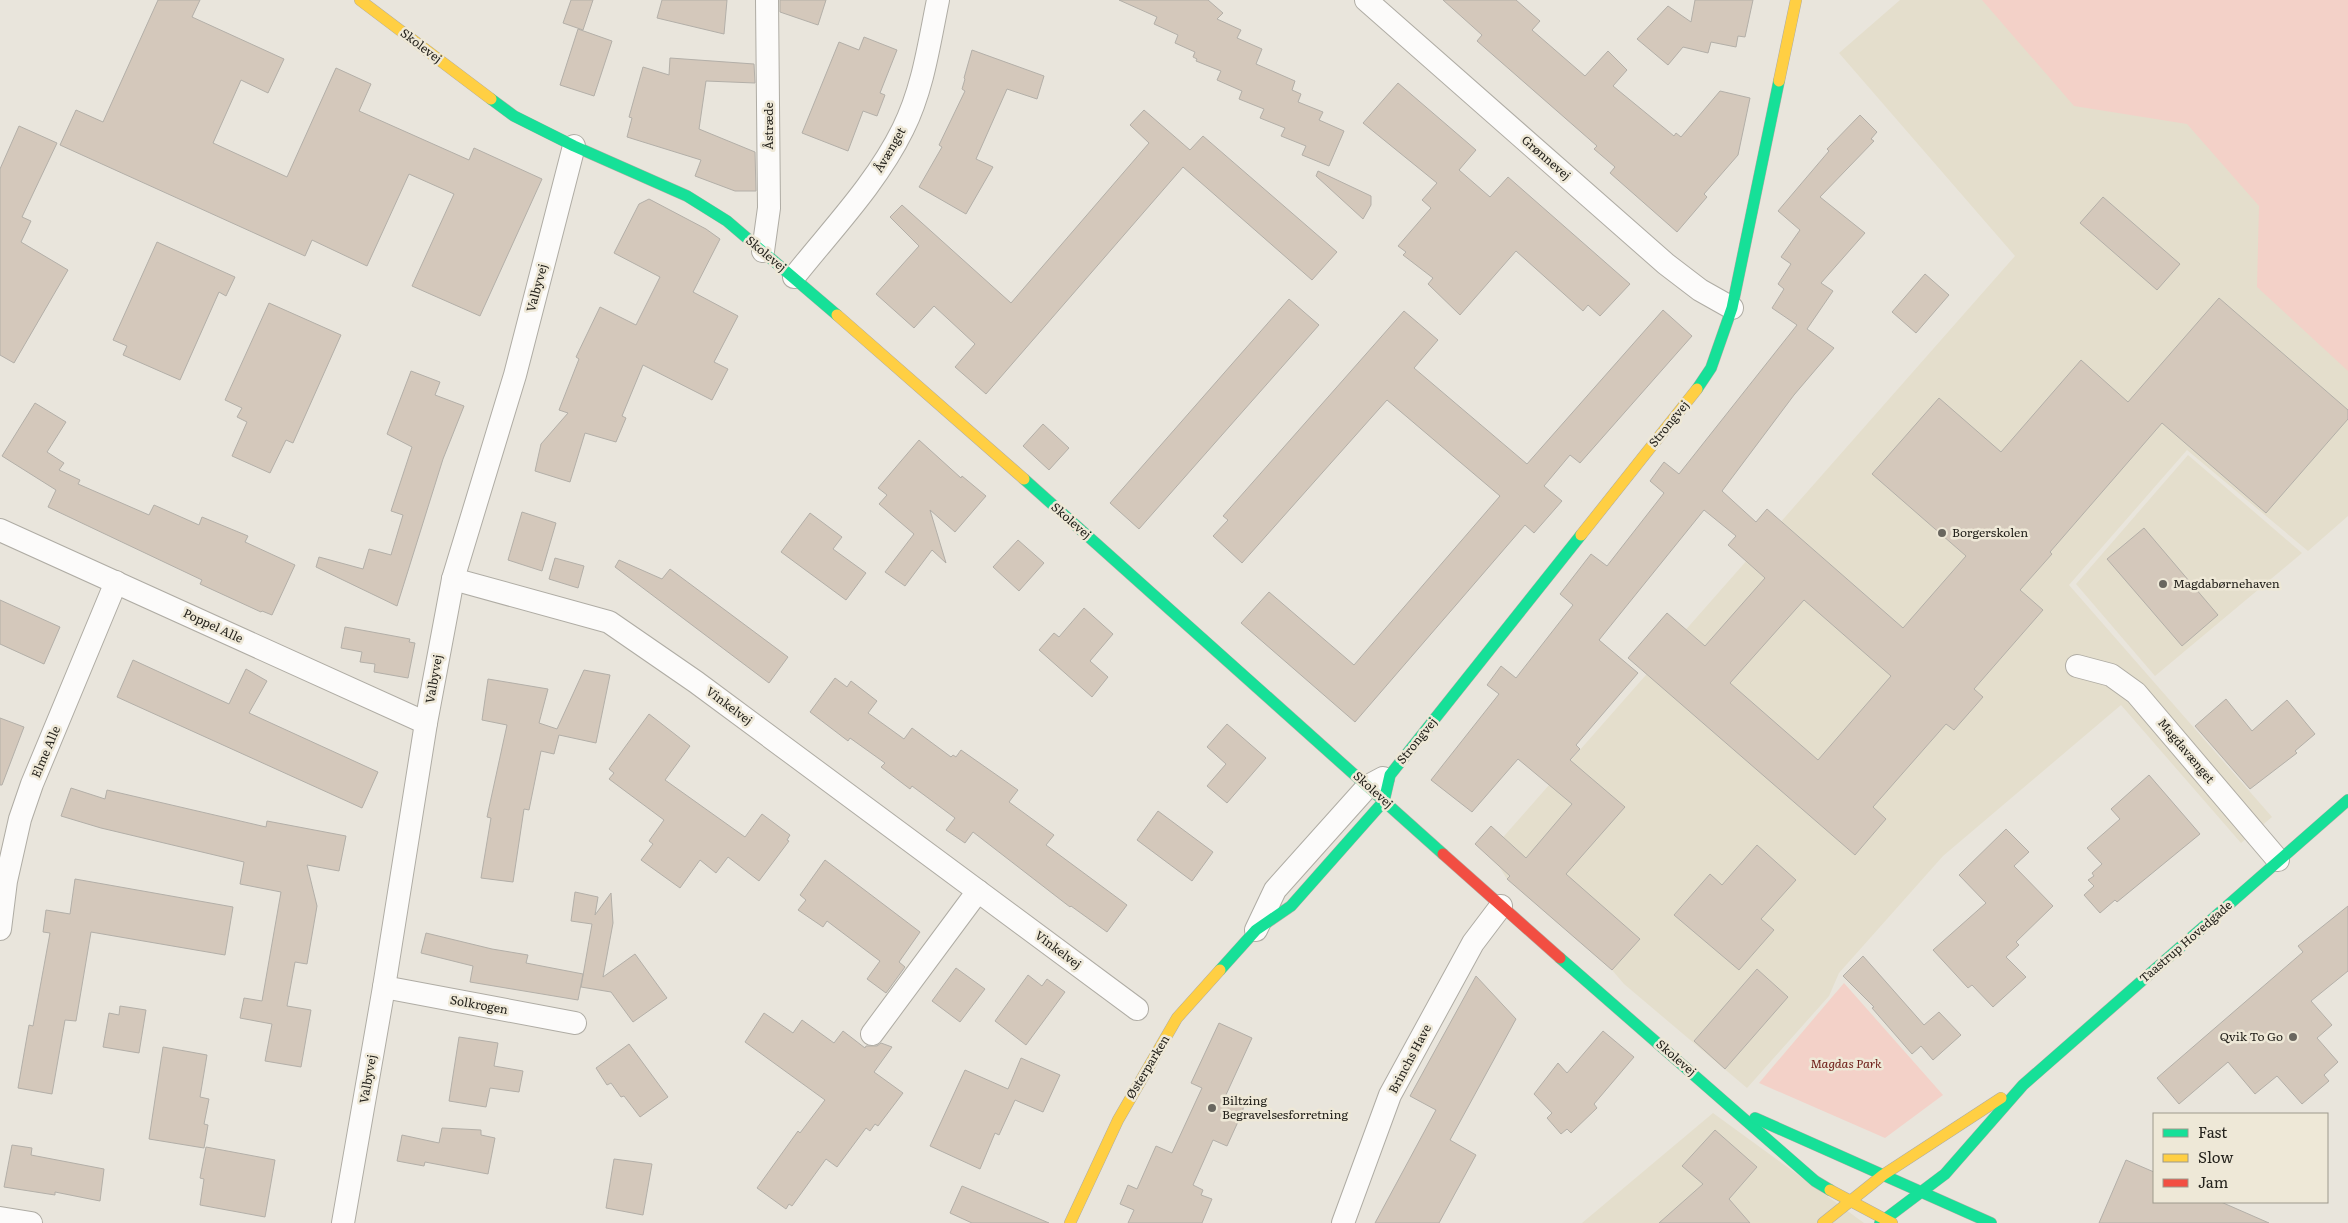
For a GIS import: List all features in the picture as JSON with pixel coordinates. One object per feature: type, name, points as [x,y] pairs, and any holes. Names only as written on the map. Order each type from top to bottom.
[{"type":"street","name":"Skolevej","points":[[360,0],[514,116],[574,146],[687,196],[727,221],[794,277],[1136,577],[1501,906],[1734,1108],[1815,1181],[1848,1202],[1886,1222]]},
{"type":"street","name":"Åstræde","points":[[763,251],[769,208],[768,0]]},
{"type":"street","name":"Åvænget","points":[[794,277],[878,172],[903,129],[921,81],[938,0]]},
{"type":"street","name":"Grønnevej","points":[[1366,0],[1666,264],[1700,290],[1732,308]]},
{"type":"street","name":"Strongvej","points":[[1368,786],[1390,775],[1698,388],[1714,361],[1732,308],[1796,0]]},
{"type":"street","name":"Valbyvej","points":[[343,1223],[384,987],[426,723],[453,579],[515,375],[574,146]]},
{"type":"street","name":"Poppel Alle","points":[[0,530],[426,723]]},
{"type":"street","name":"Vinkelvej","points":[[453,579],[609,622],[696,682],[1138,1009]]},
{"type":"street","name":"Elme Alle","points":[[0,929],[6,881],[20,819],[32,784],[116,582]]},
{"type":"street","name":"Magdavænget","points":[[2077,666],[2111,675],[2136,693],[2278,860]]},
{"type":"street","name":"Strongvej","points":[[1384,801],[1390,775]]},
{"type":"street","name":"Østerparken","points":[[1256,930],[1275,890],[1368,786]]},
{"type":"street","name":"Taastrup Hovedgade","points":[[1886,1222],[1920,1191],[1945,1174],[2023,1085],[2348,800]]},
{"type":"street","name":"Østerparken","points":[[1070,1223],[1127,1103],[1177,1018],[1256,930],[1291,906],[1384,801]]},
{"type":"street","points":[[872,1034],[978,891]]},
{"type":"street","name":"Brinchs Have","points":[[1342,1223],[1390,1095],[1473,943],[1501,906]]},
{"type":"street","name":"Solkrogen","points":[[384,987],[575,1023]]},
{"type":"street","name":"Taastrup Hovedgade","points":[[1823,1223],[1883,1175],[1979,1111],[2023,1085]]},
{"type":"street","name":"Skolevej","points":[[1734,1108],[1992,1223]]},
{"type":"street","points":[[0,1218],[31,1223]]},
{"type":"shaded area","name":"Borgerskolen","points":[[1900,0],[2348,0],[2348,516],[2308,551],[2187,450],[2069,585],[2272,817],[2241,843],[2121,705],[1943,856],[1839,973],[1829,996],[1747,1088],[1624,984],[1612,970],[1507,879],[1490,852],[2015,256],[1839,53]]},
{"type":"shaded area","points":[[2188,455],[2302,553],[2155,676],[2076,584]]},
{"type":"shaded area","points":[[1713,1113],[1864,1223],[1582,1223]]},
{"type":"green space","points":[[1982,0],[2348,0],[2348,371],[2257,287],[2259,206],[2187,124],[2074,106]]},
{"type":"green space","name":"Magdas Park","points":[[1844,983],[1943,1095],[1885,1138],[1759,1083]]},
{"type":"building","points":[[158,0],[200,0],[192,17],[284,59],[268,93],[241,80],[213,143],[287,177],[336,68],[371,84],[359,111],[469,160],[474,148],[542,179],[480,316],[412,286],[454,194],[409,174],[367,266],[312,240],[305,256],[60,145],[76,110],[103,122]]},
{"type":"building","points":[[571,0],[593,0],[583,30],[563,23]]},
{"type":"building","points":[[662,0],[727,0],[724,34],[657,18]]},
{"type":"building","points":[[780,0],[826,0],[818,25],[780,12]]},
{"type":"building","points":[[1119,0],[1208,0],[1223,13],[1217,19],[1241,30],[1237,38],[1262,49],[1256,64],[1295,81],[1292,90],[1301,94],[1298,102],[1323,112],[1319,120],[1344,131],[1329,166],[1302,155],[1306,146],[1281,136],[1285,128],[1260,118],[1264,109],[1239,99],[1242,91],[1217,80],[1221,71],[1196,61],[1197,59],[1193,57],[1195,52],[1175,43],[1178,35],[1154,24],[1157,17]]},
{"type":"building","points":[[1443,0],[1516,0],[1540,21],[1532,30],[1585,76],[1608,51],[1627,70],[1613,86],[1674,136],[1676,133],[1681,137],[1720,91],[1750,98],[1738,155],[1704,194],[1707,197],[1677,232],[1610,173],[1615,167],[1594,149],[1597,146],[1477,41],[1482,35]]},
{"type":"building","points":[[1695,0],[1753,0],[1745,37],[1738,36],[1736,47],[1711,42],[1708,53],[1683,47],[1668,65],[1637,39],[1668,6],[1691,22]]},
{"type":"building","points":[[578,29],[612,41],[594,96],[560,85]]},
{"type":"building","points":[[864,37],[897,50],[880,93],[885,95],[877,116],[863,111],[848,151],[802,133],[839,42],[859,50]]},
{"type":"building","points":[[972,50],[1044,76],[1037,99],[1007,89],[976,159],[993,167],[966,214],[919,187],[942,147],[939,145],[965,91],[962,89]]},
{"type":"building","points":[[670,58],[754,64],[755,83],[706,81],[699,129],[755,152],[756,191],[735,191],[695,176],[701,160],[627,137],[632,118],[629,117],[643,67],[669,75]]},
{"type":"building","points":[[1398,83],[1476,150],[1459,170],[1490,197],[1508,177],[1630,284],[1600,316],[1588,305],[1583,311],[1516,251],[1460,315],[1428,284],[1433,278],[1403,255],[1406,252],[1398,246],[1431,208],[1422,200],[1437,183],[1363,123]]},
{"type":"building","points":[[1144,110],[1190,150],[1203,136],[1337,252],[1312,280],[1183,167],[986,394],[955,367],[975,344],[934,306],[914,328],[876,294],[919,246],[890,217],[902,205],[1011,303],[1149,143],[1130,125]]},
{"type":"building","points":[[1860,115],[1877,132],[1871,139],[1874,141],[1820,197],[1865,233],[1821,283],[1833,291],[1807,329],[1834,348],[1794,395],[1722,491],[1756,522],[1767,509],[1903,628],[1966,556],[1872,474],[1939,398],[2001,452],[2081,360],[2128,402],[2219,298],[2348,410],[2348,419],[2266,513],[2162,423],[2050,552],[2052,554],[2020,590],[2043,610],[1974,689],[1983,697],[1954,730],[1946,724],[1873,807],[1886,819],[1855,855],[1628,658],[1667,613],[1705,646],[1765,578],[1728,545],[1736,536],[1704,510],[1599,640],[1638,673],[1576,745],[1580,749],[1570,760],[1625,807],[1566,874],[1640,939],[1612,970],[1507,879],[1510,876],[1475,844],[1491,826],[1526,858],[1572,804],[1518,759],[1472,812],[1431,780],[1499,694],[1487,685],[1501,666],[1516,678],[1573,605],[1560,594],[1591,554],[1607,566],[1664,493],[1650,481],[1664,462],[1679,474],[1797,325],[1772,308],[1784,289],[1778,284],[1791,264],[1781,257],[1800,230],[1778,211],[1829,151],[1827,149]],"holes":[[[1804,600],[1891,676],[1818,760],[1730,683]]]},
{"type":"building","points":[[19,126],[57,143],[22,217],[31,221],[21,242],[68,270],[14,363],[0,355],[0,169]]},
{"type":"building","points":[[1318,171],[1371,196],[1371,205],[1363,219],[1316,176]]},
{"type":"building","points":[[2103,197],[2180,264],[2157,290],[2080,223]]},
{"type":"building","points":[[649,199],[706,229],[720,239],[693,292],[738,316],[714,362],[728,369],[712,400],[643,365],[622,416],[626,418],[616,442],[585,433],[570,482],[535,471],[541,444],[568,413],[559,410],[579,359],[576,357],[600,307],[636,325],[660,277],[614,253],[639,204]]},
{"type":"building","points":[[157,242],[235,277],[226,296],[219,292],[180,380],[123,355],[127,346],[113,340]]},
{"type":"building","points":[[1925,274],[1949,295],[1916,333],[1892,312]]},
{"type":"building","points":[[1289,299],[1319,325],[1139,529],[1110,503]]},
{"type":"building","points":[[269,303],[341,335],[293,443],[286,440],[270,473],[232,456],[247,422],[237,417],[242,408],[225,400]]},
{"type":"building","points":[[1663,310],[1692,336],[1580,463],[1570,455],[1544,486],[1562,501],[1534,533],[1525,525],[1355,722],[1241,623],[1269,592],[1354,665],[1500,496],[1387,400],[1242,563],[1213,536],[1228,520],[1223,516],[1404,311],[1438,340],[1414,368],[1527,464]]},
{"type":"building","points":[[411,371],[440,382],[435,395],[464,406],[443,459],[397,606],[316,567],[319,557],[363,569],[369,549],[391,555],[403,515],[391,511],[412,447],[387,434]]},
{"type":"building","points":[[35,403],[66,422],[47,452],[64,463],[59,470],[80,480],[78,484],[149,515],[154,505],[199,525],[202,517],[248,536],[245,542],[295,565],[272,615],[261,612],[200,584],[202,580],[48,507],[56,490],[2,456]]},
{"type":"building","points":[[1043,424],[1069,448],[1049,470],[1023,446]]},
{"type":"building","points":[[919,440],[961,478],[962,476],[986,496],[955,532],[930,510],[946,563],[932,550],[905,586],[885,572],[914,534],[879,504],[887,495],[878,488]]},
{"type":"building","points":[[522,512],[556,523],[542,571],[508,560]]},
{"type":"building","points":[[810,513],[842,537],[833,549],[866,573],[846,600],[781,552]]},
{"type":"building","points":[[2144,528],[2218,615],[2182,646],[2107,559]]},
{"type":"building","points":[[1018,540],[1044,563],[1019,591],[993,567]]},
{"type":"building","points":[[555,558],[584,566],[578,588],[549,579]]},
{"type":"building","points":[[619,560],[662,579],[670,569],[788,657],[769,683],[615,567]]},
{"type":"building","points":[[0,600],[60,627],[44,664],[0,644]]},
{"type":"building","points":[[1084,608],[1113,634],[1090,661],[1108,677],[1092,697],[1039,650],[1054,633],[1059,637]]},
{"type":"building","points":[[345,627],[410,639],[409,642],[415,643],[408,678],[374,672],[375,664],[360,662],[362,652],[341,648]]},
{"type":"building","points":[[133,660],[229,704],[246,669],[267,681],[249,713],[378,772],[362,808],[117,697]]},
{"type":"building","points":[[584,670],[610,675],[596,743],[559,735],[554,754],[541,751],[529,810],[524,809],[513,882],[481,878],[491,818],[487,817],[507,725],[482,720],[488,679],[548,689],[539,723],[557,729]]},
{"type":"building","points":[[835,678],[847,687],[851,681],[877,701],[868,713],[904,739],[912,728],[951,757],[953,755],[956,757],[961,750],[1018,790],[1009,802],[1054,835],[1046,845],[1127,905],[1107,932],[1070,907],[973,832],[965,843],[946,830],[955,818],[912,786],[910,789],[881,767],[885,763],[850,738],[848,741],[810,712]]},
{"type":"building","points":[[2226,699],[2252,731],[2287,700],[2315,734],[2295,751],[2297,753],[2250,789],[2195,726]]},
{"type":"building","points":[[649,714],[690,746],[665,780],[745,837],[762,814],[790,835],[787,840],[789,841],[759,881],[728,857],[716,873],[700,860],[680,888],[641,860],[653,844],[649,841],[664,820],[609,779],[614,773],[609,769]]},
{"type":"building","points":[[0,718],[24,727],[2,785],[0,785]]},
{"type":"building","points":[[1227,724],[1266,758],[1227,803],[1207,786],[1226,764],[1207,747]]},
{"type":"building","points":[[2149,775],[2200,834],[2117,902],[2115,900],[2100,913],[2084,895],[2094,886],[2088,880],[2094,876],[2092,873],[2102,864],[2087,848],[2120,819],[2111,809]]},
{"type":"building","points":[[71,788],[105,799],[107,790],[266,827],[267,821],[346,836],[339,871],[307,865],[317,906],[307,964],[295,962],[287,1006],[311,1010],[301,1067],[265,1061],[272,1024],[240,1018],[244,998],[262,1001],[281,892],[240,884],[244,862],[101,828],[61,816]]},
{"type":"building","points":[[1158,811],[1213,852],[1192,881],[1137,840]]},
{"type":"building","points":[[2006,829],[2029,852],[2014,866],[2053,906],[2016,942],[2019,945],[2006,957],[2026,977],[1993,1007],[1972,985],[1968,988],[1933,950],[1986,903],[1959,875]]},
{"type":"building","points":[[1757,845],[1796,880],[1761,919],[1774,930],[1739,970],[1674,915],[1710,874],[1722,885]]},
{"type":"building","points":[[825,860],[920,932],[899,962],[905,967],[886,993],[867,979],[880,961],[827,921],[823,927],[798,910],[806,900],[800,895]]},
{"type":"building","points":[[75,879],[233,907],[225,955],[91,932],[76,1021],[65,1020],[52,1094],[18,1088],[29,1025],[33,1026],[50,933],[43,932],[46,910],[70,914]]},
{"type":"building","points":[[575,892],[598,897],[595,915],[611,893],[613,923],[603,977],[635,954],[667,998],[633,1022],[611,992],[581,987],[592,924],[571,921]]},
{"type":"building","points":[[2348,906],[2348,971],[2311,1001],[2332,1025],[2317,1038],[2338,1062],[2324,1075],[2329,1081],[2302,1104],[2277,1076],[2255,1094],[2228,1062],[2179,1104],[2157,1078],[2303,952],[2298,946]]},
{"type":"building","points":[[426,933],[492,949],[528,955],[526,963],[583,974],[578,1000],[470,982],[473,966],[421,953]]},
{"type":"building","points":[[1863,956],[1924,1025],[1939,1012],[1961,1035],[1933,1060],[1921,1046],[1912,1054],[1872,1008],[1874,1007],[1843,976]]},
{"type":"building","points":[[956,968],[985,989],[960,1022],[932,1001]]},
{"type":"building","points":[[1757,969],[1788,997],[1725,1069],[1694,1041]]},
{"type":"building","points":[[1028,975],[1042,986],[1047,979],[1065,992],[1026,1045],[995,1021]]},
{"type":"building","points":[[1476,976],[1516,1019],[1450,1140],[1476,1155],[1439,1223],[1375,1223],[1436,1110],[1410,1096]]},
{"type":"building","points":[[120,1006],[146,1010],[139,1053],[103,1047],[109,1013],[119,1015]]},
{"type":"building","points":[[764,1013],[793,1033],[802,1020],[834,1043],[843,1031],[865,1048],[866,1046],[877,1046],[881,1043],[892,1047],[874,1072],[903,1093],[878,1126],[875,1124],[870,1131],[866,1128],[837,1167],[826,1159],[792,1206],[789,1204],[786,1209],[757,1188],[798,1131],[800,1133],[825,1100],[745,1042]]},
{"type":"building","points":[[1219,1023],[1252,1038],[1225,1097],[1244,1105],[1242,1113],[1227,1146],[1213,1140],[1193,1185],[1203,1190],[1201,1195],[1212,1199],[1202,1223],[1128,1223],[1134,1210],[1120,1204],[1128,1185],[1137,1189],[1156,1146],[1172,1153],[1202,1088],[1191,1083]]},
{"type":"building","points":[[1603,1031],[1634,1057],[1594,1104],[1597,1108],[1571,1133],[1567,1129],[1561,1134],[1547,1118],[1552,1113],[1534,1094],[1558,1063],[1567,1073]]},
{"type":"building","points":[[459,1037],[498,1043],[494,1066],[523,1071],[519,1092],[490,1088],[486,1107],[449,1101]]},
{"type":"building","points":[[629,1044],[668,1097],[640,1117],[611,1083],[607,1085],[596,1068]]},
{"type":"building","points":[[163,1047],[207,1055],[200,1097],[209,1099],[204,1124],[208,1125],[204,1148],[149,1139]]},
{"type":"building","points":[[1021,1058],[1060,1075],[1043,1112],[1015,1100],[999,1135],[995,1133],[980,1169],[930,1146],[965,1070],[1008,1089]]},
{"type":"building","points":[[442,1128],[481,1130],[481,1135],[495,1138],[488,1174],[425,1162],[424,1166],[397,1161],[402,1135],[439,1143]]},
{"type":"building","points":[[1715,1130],[1757,1167],[1729,1199],[1750,1223],[1659,1223],[1703,1184],[1682,1166]]},
{"type":"building","points":[[12,1145],[32,1148],[31,1155],[104,1169],[100,1201],[55,1192],[55,1195],[4,1187]]},
{"type":"building","points":[[206,1147],[275,1160],[265,1217],[200,1205],[204,1179],[200,1178]]},
{"type":"building","points":[[614,1159],[652,1164],[643,1215],[606,1208]]},
{"type":"building","points":[[2126,1160],[2153,1172],[2153,1203],[2223,1203],[2269,1223],[2099,1223]]},
{"type":"building","points":[[962,1186],[1049,1223],[972,1223],[950,1213]]},
{"type":"traffic: fast","points":[[1697,389],[1711,368],[1732,308],[1779,81]]},
{"type":"traffic: fast","points":[[491,99],[514,116],[574,146],[687,196],[727,221],[837,315]]},
{"type":"traffic: fast","points":[[1024,479],[1443,854]]},
{"type":"traffic: fast","points":[[1220,970],[1256,930],[1291,906],[1384,801],[1390,775],[1581,535]]},
{"type":"traffic: fast","points":[[1880,1223],[1945,1174],[2023,1085],[2348,800]]},
{"type":"traffic: fast","points":[[1560,958],[1815,1181],[1830,1190]]},
{"type":"traffic: fast","points":[[1755,1118],[1991,1223]]},
{"type":"traffic: slow","points":[[360,0],[491,99]]},
{"type":"traffic: slow","points":[[1779,81],[1796,0]]},
{"type":"traffic: slow","points":[[837,315],[1024,479]]},
{"type":"traffic: slow","points":[[1581,535],[1697,389]]},
{"type":"traffic: slow","points":[[1070,1223],[1118,1120],[1177,1018],[1220,970]]},
{"type":"traffic: slow","points":[[1823,1223],[1883,1175],[2001,1098]]},
{"type":"traffic: slow","points":[[1830,1190],[1892,1223]]},
{"type":"traffic: jam","points":[[1443,854],[1560,958]]},
{"type":"place","name":"Borgerskolen","points":[[1942,533]]},
{"type":"place","name":"Magdabørnehaven","points":[[2163,584]]},
{"type":"place","name":"Qvik To Go","points":[[2293,1037]]},
{"type":"place","name":"Biltzing Begravelsesforretning","points":[[1212,1108]]}]
